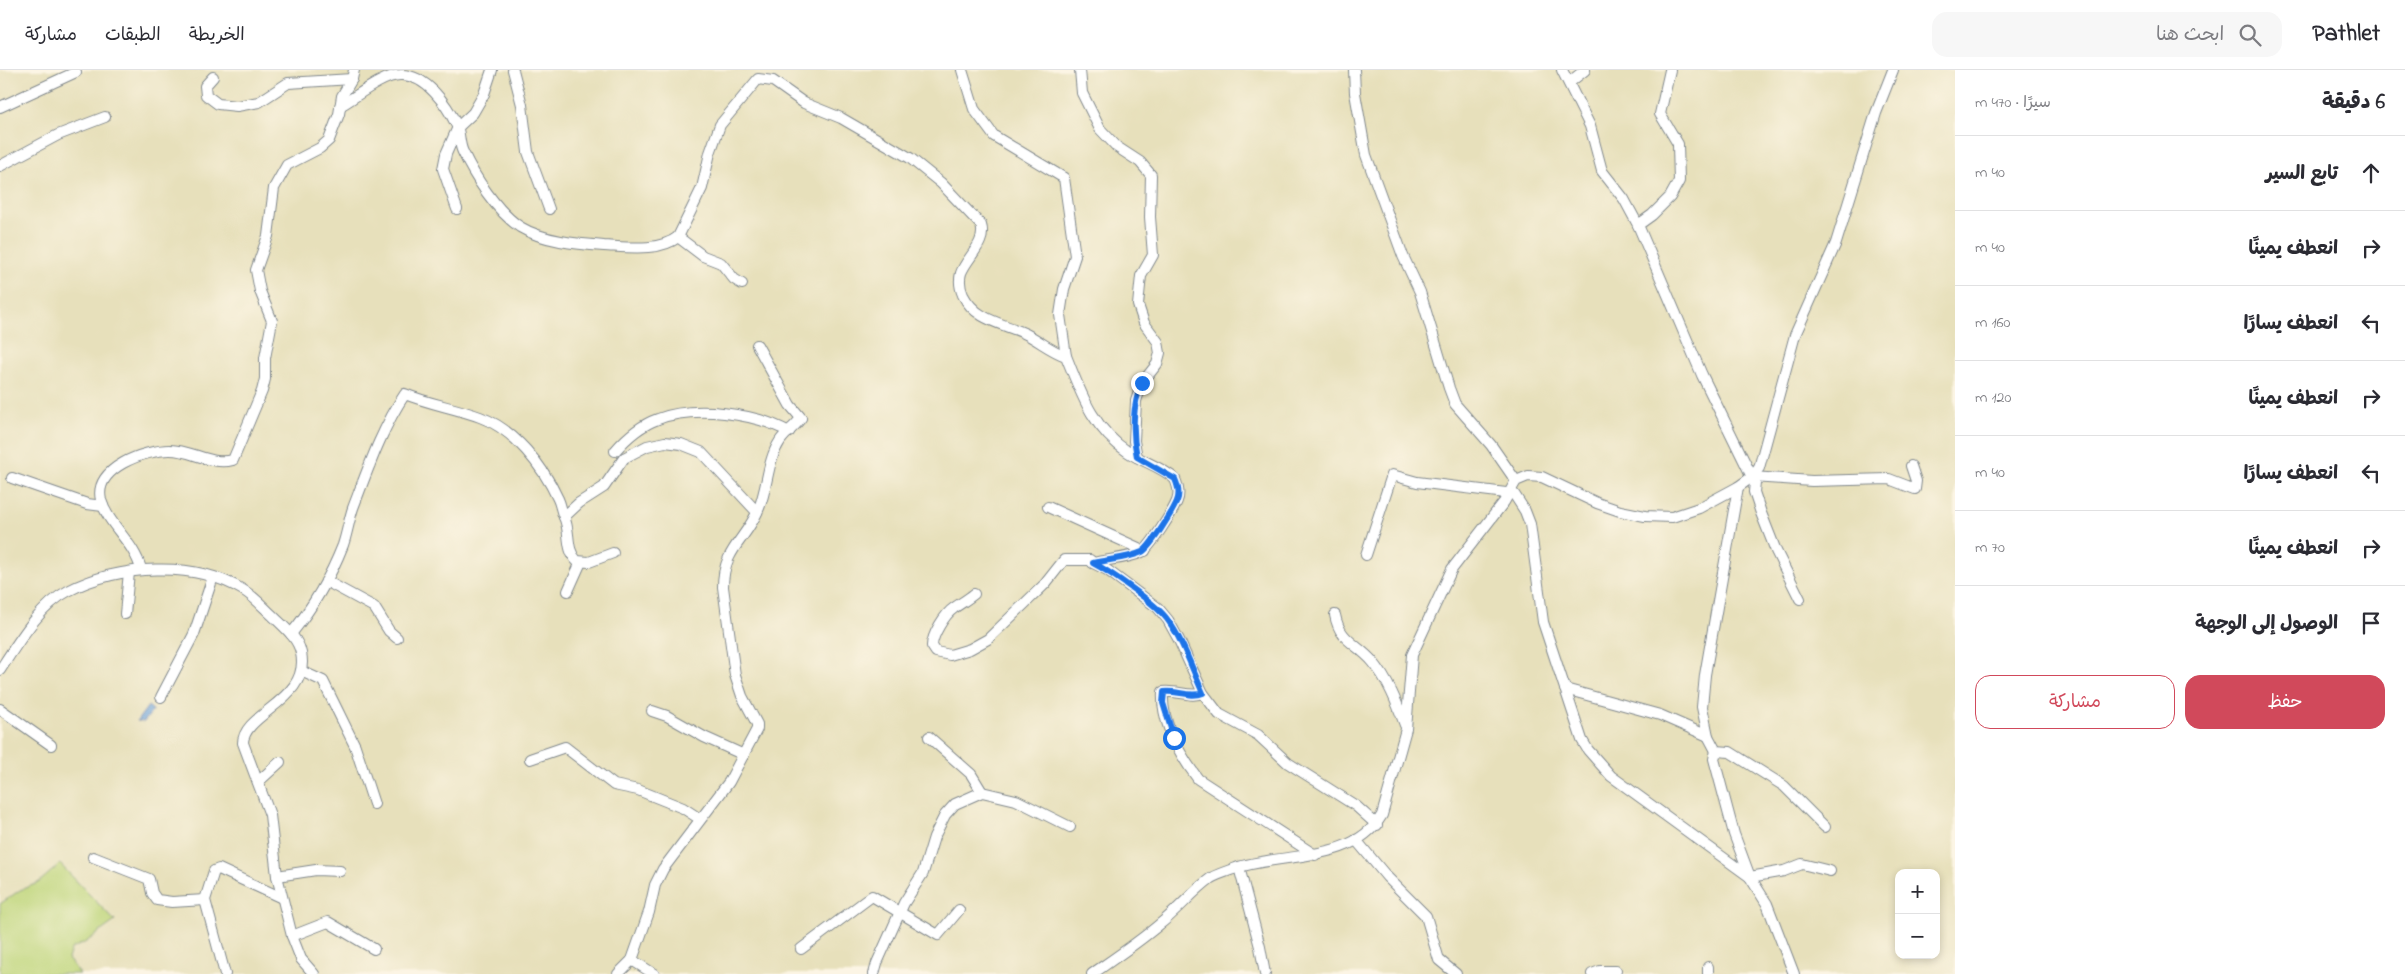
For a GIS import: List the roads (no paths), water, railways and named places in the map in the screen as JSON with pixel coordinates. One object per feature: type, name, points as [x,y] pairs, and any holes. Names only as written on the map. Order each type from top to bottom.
[{"type":"street","points":[[457,209],[443,169],[446,154],[458,127],[476,108],[489,84],[492,70]]},
{"type":"street","points":[[514,70],[522,104],[528,152],[549,209]]},
{"type":"street","points":[[962,70],[974,109],[994,136],[1064,178],[1075,256],[1064,289],[1060,315],[1066,356],[1092,416],[1117,443],[1137,457],[1170,474],[1175,479],[1179,491],[1177,501],[1159,528],[1154,541],[1144,551],[1093,563]]},
{"type":"street","points":[[1080,70],[1082,93],[1100,129],[1117,147],[1140,162],[1151,175],[1150,217],[1153,256],[1141,276],[1138,305],[1144,323],[1158,342],[1160,352],[1157,364],[1142,383],[1136,401],[1134,441],[1137,457]]},
{"type":"street","points":[[1354,70],[1355,93],[1366,155],[1403,256],[1420,292],[1455,404],[1491,445],[1516,481]]},
{"type":"street","points":[[1562,70],[1570,82],[1590,126],[1602,170],[1624,199],[1638,225],[1702,374],[1755,482],[1754,492],[1761,513],[1776,551],[1800,599]]},
{"type":"street","points":[[1570,82],[1585,70]]},
{"type":"street","points":[[1638,225],[1652,215],[1670,197],[1678,181],[1678,144],[1660,114],[1670,70]]},
{"type":"street","points":[[1092,974],[1160,924],[1212,878],[1239,867],[1315,855],[1356,840],[1377,825],[1382,815],[1406,729],[1412,655],[1452,569],[1516,481],[1528,476],[1542,476],[1609,507],[1633,514],[1660,517],[1681,515],[1738,487],[1752,476],[1762,460],[1783,374],[1795,335],[1836,243],[1876,113],[1893,70]]},
{"type":"street","points":[[0,107],[76,72]]},
{"type":"street","points":[[213,76],[205,86],[206,95],[218,104],[236,106],[259,102],[288,83],[353,74]]},
{"type":"street","points":[[141,570],[137,555],[103,506],[100,493],[106,476],[117,466],[140,457],[172,450],[219,462],[233,460],[265,379],[265,358],[272,321],[260,291],[256,270],[268,236],[274,188],[287,165],[320,148],[329,140],[342,96],[353,74]]},
{"type":"street","points":[[340,106],[393,76],[410,76],[431,89],[458,127],[462,149],[481,184],[510,219],[532,234],[596,245],[628,248],[657,245],[678,237],[702,188],[712,148],[720,126],[754,81],[768,78],[804,103],[841,118],[910,158],[940,183],[977,220],[982,230],[981,240],[961,274],[960,287],[967,301],[985,319],[1021,332],[1052,351],[1066,356]]},
{"type":"street","points":[[0,166],[58,135],[104,117]]},
{"type":"street","points":[[678,237],[703,256],[722,263],[734,279],[742,284]]},
{"type":"street","points":[[618,974],[632,960],[649,912],[655,885],[663,869],[729,782],[756,734],[757,724],[742,696],[736,676],[723,587],[723,572],[727,558],[744,536],[757,512],[776,448],[801,418],[790,405],[758,345]]},
{"type":"street","points":[[291,634],[312,607],[326,581],[343,545],[353,510],[381,437],[389,420],[398,410],[406,394],[478,416],[505,431],[530,456],[548,480],[559,501],[568,529],[571,553],[581,562],[589,562],[613,553]]},
{"type":"street","points":[[615,450],[628,436],[659,418],[686,414],[734,414],[769,423],[789,432]]},
{"type":"street","points":[[564,517],[579,503],[604,486],[624,458],[639,450],[665,442],[681,444],[701,452],[757,512]]},
{"type":"street","points":[[1752,476],[1812,480],[1889,479],[1915,489],[1916,480],[1911,466]]},
{"type":"street","points":[[1366,555],[1392,475],[1416,482],[1516,495],[1530,524],[1543,622],[1582,740],[1599,766],[1750,877],[1784,871],[1802,864],[1830,871]]},
{"type":"street","points":[[12,478],[87,504],[103,506]]},
{"type":"street","points":[[1738,487],[1705,675],[1702,707],[1708,736],[1716,750],[1714,759],[1734,834],[1750,877],[1767,904],[1794,974]]},
{"type":"street","points":[[1048,507],[1144,551]]},
{"type":"street","points":[[974,594],[963,604],[953,608],[934,636],[932,646],[936,652],[943,655],[960,653],[988,639],[1045,584],[1064,560],[1090,560],[1107,570],[1158,608],[1168,620],[1179,640],[1203,693],[1219,714],[1258,736],[1288,763],[1356,806],[1377,825]]},
{"type":"street","points":[[568,590],[581,562]]},
{"type":"street","points":[[0,670],[24,634],[60,596],[80,586],[141,570],[177,570],[213,577],[234,585],[251,596],[291,634],[298,642],[301,653],[301,671],[290,691],[245,732],[243,743],[270,815],[278,876],[292,936],[301,959],[314,974]]},
{"type":"street","points":[[125,614],[129,572]]},
{"type":"street","points":[[161,697],[194,634],[213,577]]},
{"type":"street","points":[[326,581],[374,607],[389,631],[398,638]]},
{"type":"street","points":[[1335,615],[1337,628],[1344,637],[1367,655],[1380,672],[1398,706],[1406,729]]},
{"type":"street","points":[[301,671],[323,681],[355,746],[374,804]]},
{"type":"street","points":[[1565,689],[1660,715],[1708,736]]},
{"type":"street","points":[[1203,693],[1198,695],[1171,690],[1164,692],[1163,703],[1171,729],[1186,762],[1198,779],[1315,855]]},
{"type":"street","points":[[0,710],[50,745]]},
{"type":"street","points":[[652,711],[667,716],[704,737],[744,755]]},
{"type":"street","points":[[929,737],[971,774],[982,792]]},
{"type":"street","points":[[530,759],[565,747],[614,784],[638,790],[683,808],[700,818]]},
{"type":"street","points":[[1716,750],[1730,752],[1784,786],[1826,827]]},
{"type":"street","points":[[258,782],[280,762]]},
{"type":"street","points":[[874,974],[877,963],[900,913],[923,874],[934,837],[945,815],[955,804],[982,792],[1016,800],[1070,827]]},
{"type":"street","points":[[1356,840],[1386,878],[1426,916],[1439,960],[1456,974]]},
{"type":"street","points":[[93,857],[149,879],[152,893],[157,900],[172,902],[205,900]]},
{"type":"street","points":[[1239,867],[1265,974]]},
{"type":"street","points":[[225,974],[205,900],[214,872],[219,869],[282,898]]},
{"type":"street","points":[[278,876],[316,870],[340,871]]},
{"type":"street","points":[[801,949],[872,896],[938,935],[959,910]]},
{"type":"street","points":[[292,936],[328,922],[374,949]]},
{"type":"street","points":[[632,960],[654,974]]},
{"type":"street","points":[[1592,974],[1600,971],[1616,971]]},
{"type":"water","points":[[148,706],[153,710],[144,722],[137,721]]}]
